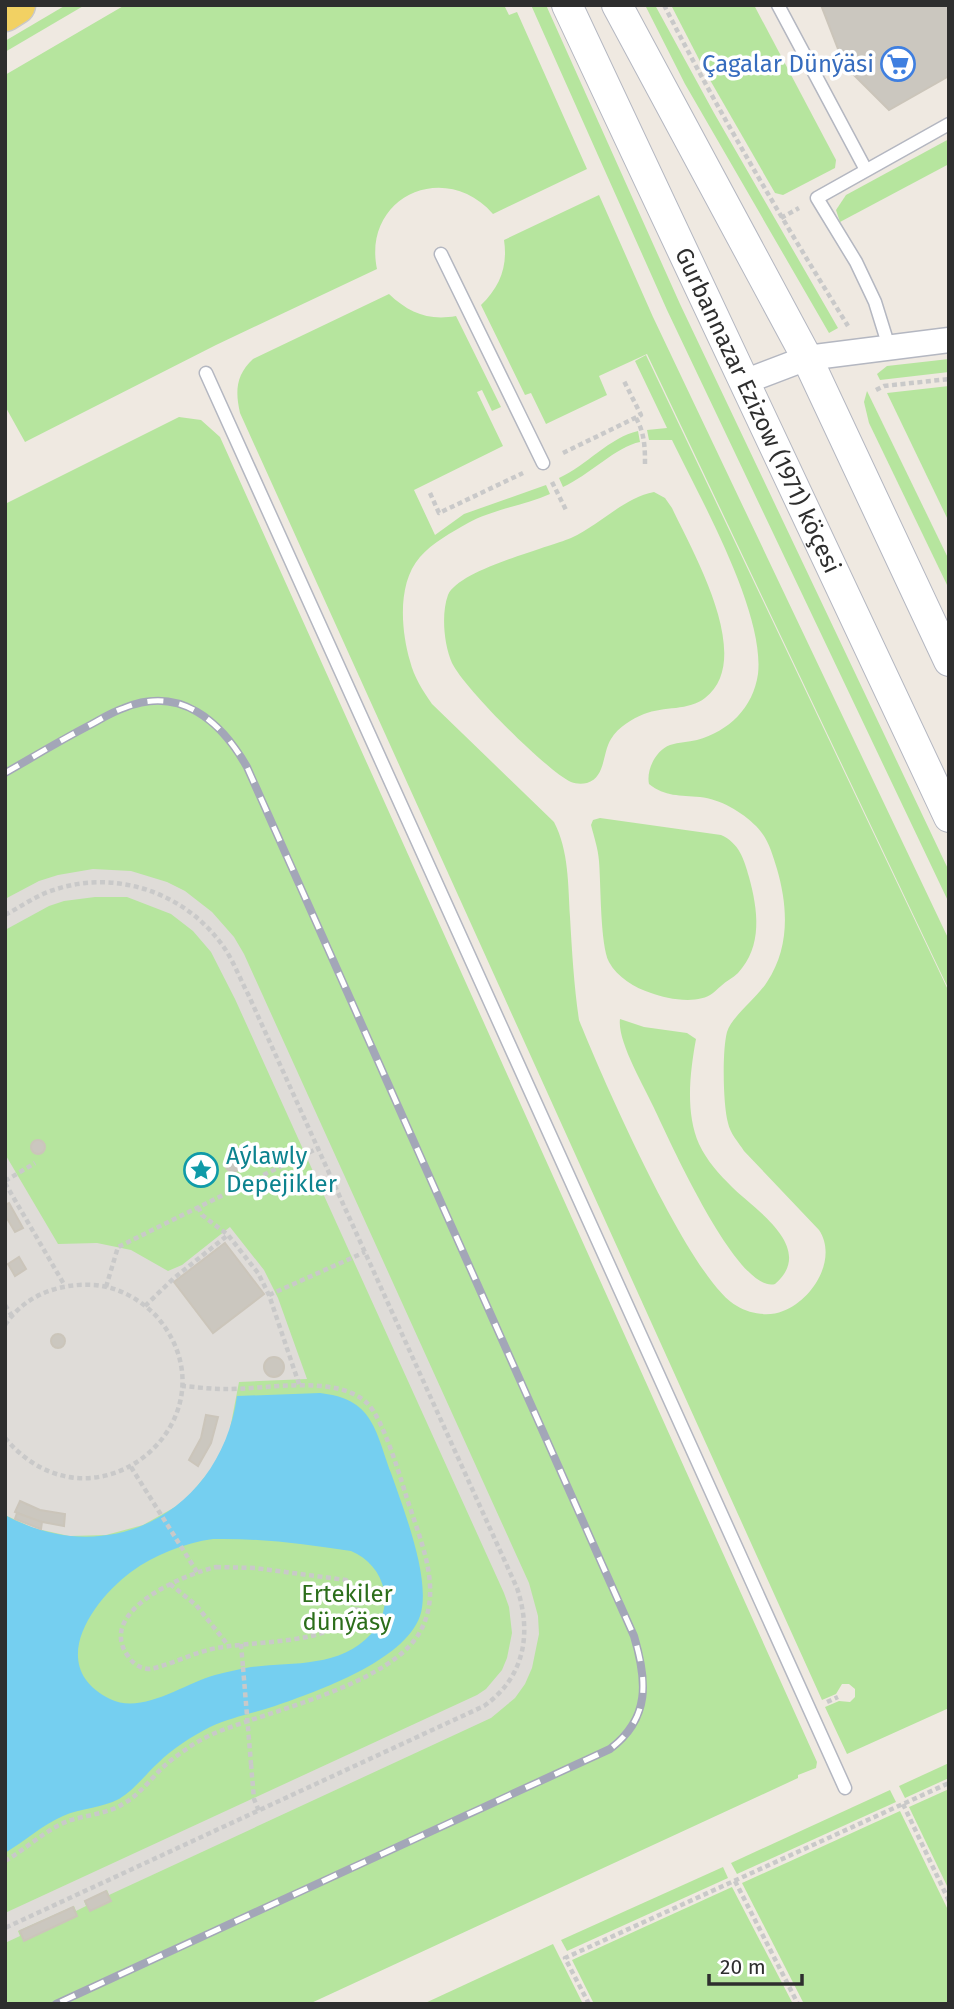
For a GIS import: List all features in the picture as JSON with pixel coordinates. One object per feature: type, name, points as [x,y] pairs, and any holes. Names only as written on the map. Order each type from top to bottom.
[{"type":"main road","points":[[5,12],[16,5]]},
{"type":"street","name":"Gurbannazar Ezizow (1971) köçesi","points":[[566,5],[949,817]]},
{"type":"street","points":[[617,5],[807,358],[949,661]]},
{"type":"street","points":[[744,382],[807,358],[949,340]]},
{"type":"lane","points":[[778,5],[866,170]]},
{"type":"lane","points":[[888,347],[875,302],[817,198],[949,124]]},
{"type":"lane","points":[[441,254],[543,463]]},
{"type":"lane","points":[[206,373],[845,1788]]},
{"type":"path","points":[[664,5],[762,187],[848,327]]},
{"type":"path","points":[[876,390],[884,386],[949,379]]},
{"type":"path","points":[[636,418],[645,441],[645,467]]},
{"type":"path","points":[[543,463],[567,512]]},
{"type":"path","points":[[5,915],[44,893],[61,888],[111,882],[129,884],[162,895],[191,912],[212,932],[231,961],[318,1148],[517,1588],[525,1617],[524,1648],[513,1677],[494,1699],[484,1706],[5,1928]]},
{"type":"path","points":[[106,1287],[118,1247],[318,1148]]},
{"type":"path","points":[[35,1163],[5,1182],[65,1286]]},
{"type":"path","points":[[198,1207],[202,1215],[228,1235],[258,1273],[269,1295],[300,1387]]},
{"type":"path","points":[[145,1306],[174,1278],[228,1235]]},
{"type":"path","points":[[269,1295],[365,1252]]},
{"type":"path","points":[[5,1325],[39,1294],[78,1284],[118,1290],[145,1306],[166,1328],[175,1346],[182,1386],[172,1425],[161,1442],[131,1467],[110,1475],[90,1479],[50,1472],[32,1463],[5,1438]]},
{"type":"path","points":[[5,1305],[12,1316]]},
{"type":"path","points":[[5,1861],[60,1825],[121,1805],[164,1767],[206,1737],[278,1713],[374,1672],[398,1656],[420,1633],[429,1604],[429,1572],[401,1481],[374,1412],[361,1398],[346,1391],[320,1386],[224,1389],[182,1386]]},
{"type":"path","points":[[131,1467],[197,1572]]},
{"type":"path","points":[[216,1567],[268,1569],[346,1580],[353,1587],[357,1598],[355,1612],[342,1624],[307,1637],[241,1643],[144,1669],[131,1660],[122,1644],[123,1627],[138,1605],[170,1584],[197,1572],[216,1567]]},
{"type":"path","points":[[170,1584],[196,1605],[228,1646]]},
{"type":"path","points":[[241,1643],[254,1799],[259,1811]]},
{"type":"path","points":[[589,2004],[565,1958],[949,1783]]},
{"type":"path","points":[[903,1804],[949,1901]]},
{"type":"path","points":[[735,1881],[798,2004]]},
{"type":"green space","points":[[66,5],[85,5],[5,52],[5,41]]},
{"type":"green space","points":[[125,5],[504,5],[509,15],[517,12],[587,169],[493,214],[474,198],[453,189],[431,188],[411,194],[394,205],[382,222],[376,244],[377,269],[216,345],[25,442],[5,406],[5,75]]},
{"type":"green space","points":[[531,5],[546,5],[680,304],[949,871],[949,903],[667,310]]},
{"type":"green space","points":[[645,5],[655,5],[838,328],[829,333],[685,84]]},
{"type":"green space","points":[[671,5],[754,5],[836,160],[835,168],[783,195],[775,193],[706,73]]},
{"type":"green space","points":[[949,139],[949,164],[840,222],[836,210],[846,195]]},
{"type":"green space","points":[[599,195],[653,317],[949,940],[949,990],[647,354],[599,376],[607,395],[546,424],[531,393],[525,395],[481,305],[501,276],[505,259],[504,240]]},
{"type":"green space","points":[[389,294],[420,314],[456,316],[501,407],[492,411],[482,390],[477,392],[503,446],[414,490],[435,535],[464,514],[546,485],[550,494],[477,518],[442,538],[420,557],[407,580],[404,593],[403,621],[412,667],[432,704],[554,822],[563,845],[567,868],[579,1020],[649,1175],[673,1219],[696,1259],[718,1289],[737,1306],[754,1313],[766,1314],[778,1313],[794,1306],[813,1288],[824,1265],[826,1253],[819,1230],[744,1151],[730,1130],[726,1115],[724,1064],[727,1032],[767,982],[780,955],[783,941],[785,912],[771,852],[756,826],[730,807],[708,798],[667,793],[649,784],[653,761],[660,751],[673,744],[709,736],[729,724],[751,697],[758,674],[757,649],[751,619],[741,588],[713,523],[672,440],[649,440],[647,430],[667,428],[635,361],[646,355],[949,992],[949,1708],[847,1754],[825,1707],[839,1701],[850,1702],[855,1697],[855,1689],[849,1684],[842,1684],[836,1694],[822,1700],[240,413],[238,384],[243,371],[253,359]]},
{"type":"green space","points":[[949,359],[949,372],[880,380],[877,374],[887,366]]},
{"type":"green space","points":[[949,386],[949,522],[887,393]]},
{"type":"green space","points":[[867,391],[949,560],[949,589],[869,423],[864,402]]},
{"type":"green space","name":"Ertekiler dünýäsy","points":[[179,417],[201,420],[220,437],[817,1762],[816,1768],[798,1775],[798,1778],[309,2004],[5,2004],[5,504]]},
{"type":"green space","points":[[638,431],[640,442],[622,449],[563,487],[559,478],[618,439]]},
{"type":"green space","points":[[654,492],[665,498],[672,508],[715,604],[722,632],[724,658],[719,680],[699,702],[652,712],[626,724],[611,739],[598,776],[587,783],[573,783],[559,775],[526,746],[472,691],[452,663],[444,629],[448,595],[468,577],[504,561],[571,538],[632,500]]},
{"type":"green space","points":[[600,818],[721,835],[732,842],[740,852],[755,902],[755,939],[752,951],[738,973],[707,997],[682,1000],[645,991],[622,977],[609,962],[604,942],[598,856],[591,825],[593,820]]},
{"type":"green space","points":[[620,1019],[644,1027],[687,1033],[696,1039],[690,1092],[695,1132],[702,1150],[714,1167],[766,1218],[786,1243],[789,1257],[786,1270],[775,1284],[760,1281],[742,1265],[706,1211],[632,1064],[620,1028]]},
{"type":"green space","points":[[949,1763],[949,1778],[905,1798],[899,1786]]},
{"type":"green space","points":[[949,1789],[949,1890],[909,1807]]},
{"type":"green space","points":[[890,1790],[896,1802],[737,1874],[731,1863]]},
{"type":"green space","points":[[900,1811],[949,1912],[949,2004],[804,2004],[742,1883]]},
{"type":"green space","points":[[723,1867],[728,1878],[567,1951],[561,1940]]},
{"type":"green space","points":[[732,1887],[793,2004],[594,2004],[572,1960]]},
{"type":"green space","points":[[553,1944],[583,2004],[423,2004]]},
{"type":"shaded area","points":[[93,869],[131,871],[167,882],[185,891],[212,912],[234,937],[244,954],[529,1583],[538,1616],[539,1634],[532,1668],[525,1684],[515,1698],[491,1718],[109,1895],[107,1890],[84,1901],[86,1906],[76,1911],[74,1906],[18,1931],[20,1936],[5,1943],[5,1913],[477,1695],[486,1689],[502,1670],[512,1633],[509,1607],[504,1593],[235,999],[211,952],[193,931],[171,914],[127,897],[64,901],[49,906],[5,930],[5,899],[39,881]]},
{"type":"shaded area","points":[[5,1154],[58,1244],[97,1243],[131,1250],[168,1271],[182,1265],[230,1227],[264,1270],[278,1298],[307,1379],[239,1382],[229,1434],[213,1467],[189,1496],[143,1525],[106,1535],[69,1536],[33,1528],[5,1515]]},
{"type":"water","points":[[320,1393],[338,1396],[362,1409],[381,1443],[414,1544],[422,1583],[420,1616],[411,1632],[397,1647],[358,1672],[293,1700],[210,1727],[170,1752],[119,1799],[63,1816],[5,1853],[5,1515],[44,1531],[83,1537],[120,1533],[154,1520],[184,1499],[209,1471],[227,1436],[237,1396]],"holes":[[[231,1539],[300,1544],[357,1554],[372,1566],[382,1583],[385,1602],[378,1624],[359,1645],[345,1653],[315,1661],[251,1667],[215,1675],[149,1701],[122,1703],[110,1699],[91,1686],[81,1670],[78,1653],[82,1635],[90,1617],[116,1585],[149,1560],[170,1551],[191,1543]]]},
{"type":"building","name":"Çagalar Dünýäsi","points":[[821,5],[949,5],[949,76],[889,110],[854,75],[840,54]]},
{"type":"building","points":[[35,1140],[41,1140],[45,1147],[41,1154],[35,1154],[31,1150],[31,1144]]},
{"type":"building","points":[[230,1156],[236,1156],[241,1164],[239,1170],[230,1172],[225,1167],[225,1161]]},
{"type":"building","points":[[9,1203],[23,1228],[15,1232],[5,1215],[5,1205]]},
{"type":"building","points":[[225,1243],[264,1294],[213,1333],[174,1282]]},
{"type":"building","points":[[19,1257],[26,1269],[15,1276],[8,1264]]},
{"type":"building","points":[[55,1334],[61,1334],[65,1341],[61,1348],[55,1348],[51,1344],[51,1338]]},
{"type":"building","points":[[274,1357],[281,1360],[284,1367],[281,1374],[274,1377],[267,1374],[264,1367],[267,1360]]},
{"type":"building","points":[[206,1415],[218,1417],[211,1443],[198,1466],[189,1460],[201,1438]]},
{"type":"building","points":[[20,1501],[40,1510],[65,1514],[64,1526],[37,1521],[15,1512]]},
{"type":"building","points":[[17,1513],[42,1522],[41,1529],[15,1519]]},
{"type":"building","points":[[106,1891],[111,1901],[90,1911],[85,1901]]},
{"type":"building","points":[[73,1907],[77,1916],[24,1941],[20,1931]]},
{"type":"railway","points":[[5,773],[111,714],[144,702],[181,704],[197,712],[225,735],[237,750],[247,767],[634,1636],[643,1683],[639,1711],[633,1724],[610,1749],[56,2004]]},
{"type":"place","name":"Çagalar Dünýäsi","points":[[898,64]]},
{"type":"place","name":"Aýlawly Depejikler","points":[[201,1170]]}]
